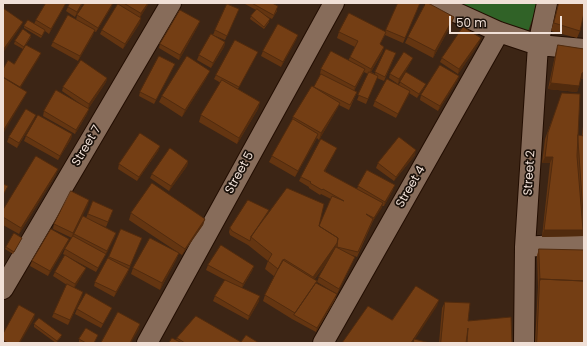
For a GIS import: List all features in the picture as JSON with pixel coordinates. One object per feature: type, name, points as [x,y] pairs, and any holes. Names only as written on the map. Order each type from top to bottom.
[{"type":"street","name":"Street 7","points":[[3,289],[172,3]]},
{"type":"street","name":"Street 5","points":[[147,343],[334,3]]},
{"type":"street","points":[[435,3],[499,32],[538,45],[584,49]]},
{"type":"street","name":"Street 2","points":[[524,343],[525,247],[538,45],[547,3]]},
{"type":"street","name":"Street 4","points":[[323,343],[499,32]]},
{"type":"street","points":[[525,247],[584,243]]},
{"type":"green space","points":[[437,3],[538,3],[524,43]]},
{"type":"building","points":[[46,3],[66,3],[51,29],[36,20]]},
{"type":"building","points":[[70,3],[82,3],[77,12],[68,7]]},
{"type":"building","points":[[85,3],[113,3],[98,28],[77,15]]},
{"type":"building","points":[[124,3],[148,3],[141,13]]},
{"type":"building","points":[[252,3],[272,3],[278,6],[274,15]]},
{"type":"building","points":[[398,3],[420,3],[405,38],[386,30]]},
{"type":"building","points":[[426,3],[454,17],[435,51],[408,37]]},
{"type":"building","points":[[559,3],[584,3],[584,13],[580,31],[554,23]]},
{"type":"building","points":[[118,4],[141,18],[125,44],[102,30]]},
{"type":"building","points":[[227,4],[239,9],[227,36],[215,30]]},
{"type":"building","points":[[3,8],[23,22],[3,50]]},
{"type":"building","points":[[257,9],[270,19],[264,27],[251,16]]},
{"type":"building","points":[[180,10],[200,21],[180,55],[160,44]]},
{"type":"building","points":[[349,13],[386,32],[380,44],[384,47],[371,69],[350,57],[358,41],[339,32]]},
{"type":"building","points":[[68,15],[95,30],[80,56],[53,42]]},
{"type":"building","points":[[28,20],[45,30],[42,36],[24,26]]},
{"type":"building","points":[[278,24],[298,35],[283,62],[263,51]]},
{"type":"building","points":[[463,27],[481,38],[459,69],[442,58]]},
{"type":"building","points":[[23,29],[31,35],[24,47],[15,41]]},
{"type":"building","points":[[211,34],[225,42],[213,63],[199,55]]},
{"type":"building","points":[[235,40],[258,52],[239,87],[216,75]]},
{"type":"building","points":[[26,45],[41,53],[20,87],[3,77],[3,69],[8,60],[14,64]]},
{"type":"building","points":[[558,45],[584,49],[584,72],[582,73],[579,86],[551,83]]},
{"type":"building","points":[[386,49],[396,53],[385,77],[375,72]]},
{"type":"building","points":[[331,51],[365,69],[355,87],[321,69]]},
{"type":"building","points":[[404,52],[413,58],[399,79],[390,74]]},
{"type":"building","points":[[159,56],[175,64],[156,100],[140,92]]},
{"type":"building","points":[[187,56],[210,71],[185,110],[162,96]]},
{"type":"building","points":[[81,60],[107,78],[89,104],[63,87]]},
{"type":"building","points":[[440,65],[459,76],[440,106],[421,95]]},
{"type":"building","points":[[369,72],[378,76],[368,99],[358,95]]},
{"type":"building","points":[[406,72],[426,84],[419,94],[400,82]]},
{"type":"building","points":[[321,74],[357,92],[350,105],[314,87]]},
{"type":"building","points":[[4,78],[27,92],[3,131],[3,80]]},
{"type":"building","points":[[387,79],[410,91],[398,114],[375,101]]},
{"type":"building","points":[[222,80],[260,102],[239,138],[201,115]]},
{"type":"building","points":[[312,86],[340,103],[321,133],[293,117]]},
{"type":"building","points":[[56,90],[89,109],[76,130],[44,111]]},
{"type":"building","points":[[562,93],[580,94],[577,156],[583,230],[544,230],[553,157],[545,157],[548,133]]},
{"type":"building","points":[[26,109],[36,115],[19,143],[9,137]]},
{"type":"building","points":[[38,115],[72,134],[60,156],[26,136]]},
{"type":"building","points":[[293,119],[318,134],[298,171],[272,156]]},
{"type":"building","points":[[140,133],[160,146],[139,177],[119,164]]},
{"type":"building","points":[[578,135],[584,136],[584,228]]},
{"type":"building","points":[[399,137],[416,150],[396,177],[378,163]]},
{"type":"building","points":[[321,139],[337,148],[324,171],[383,203],[374,218],[366,214],[373,219],[358,252],[337,247],[338,238],[319,226],[332,196],[344,201],[301,177]]},
{"type":"building","points":[[170,148],[188,161],[171,186],[152,174]]},
{"type":"building","points":[[36,156],[58,169],[21,228],[3,217],[3,210]]},
{"type":"building","points":[[367,170],[395,185],[385,202],[358,186]]},
{"type":"building","points":[[152,183],[205,219],[185,249],[131,213]]},
{"type":"building","points":[[3,184],[8,186],[3,195]]},
{"type":"building","points":[[287,188],[324,204],[319,226],[338,238],[337,243],[313,277],[284,259],[278,269],[268,261],[272,254],[251,237]]},
{"type":"building","points":[[71,191],[89,200],[73,233],[54,224]]},
{"type":"building","points":[[248,200],[269,210],[251,237],[250,241],[232,231],[230,228]]},
{"type":"building","points":[[93,201],[113,210],[108,222],[88,214]]},
{"type":"building","points":[[83,216],[116,233],[107,251],[74,234]]},
{"type":"building","points":[[51,229],[69,239],[50,271],[32,261]]},
{"type":"building","points":[[121,229],[142,238],[130,266],[109,257]]},
{"type":"building","points":[[14,233],[22,238],[14,252],[6,247]]},
{"type":"building","points":[[73,236],[106,254],[98,268],[65,249]]},
{"type":"building","points":[[150,238],[179,253],[162,283],[133,268]]},
{"type":"building","points":[[221,245],[254,266],[243,284],[208,265]]},
{"type":"building","points":[[336,247],[355,257],[339,289],[319,277]]},
{"type":"building","points":[[539,249],[584,250],[584,281],[540,280]]},
{"type":"building","points":[[65,255],[86,268],[75,284],[55,272]]},
{"type":"building","points":[[108,258],[129,269],[116,292],[95,282]]},
{"type":"building","points":[[283,260],[317,281],[295,313],[265,295]]},
{"type":"building","points":[[540,279],[584,281],[584,343],[537,343]]},
{"type":"building","points":[[225,280],[260,296],[249,316],[215,296]]},
{"type":"building","points":[[316,283],[337,294],[317,328],[294,315]]},
{"type":"building","points":[[67,284],[83,292],[70,320],[54,313]]},
{"type":"building","points":[[416,286],[439,300],[411,343],[342,343],[368,306],[392,320]]},
{"type":"building","points":[[86,293],[112,308],[103,324],[77,309]]},
{"type":"building","points":[[445,302],[470,303],[468,321],[511,317],[512,343],[467,343],[468,328],[466,343],[441,343]]},
{"type":"building","points":[[19,305],[35,314],[19,343],[8,343],[3,340],[3,334]]},
{"type":"building","points":[[118,312],[140,324],[130,343],[101,343]]},
{"type":"building","points":[[196,316],[241,342],[246,335],[259,343],[185,343],[177,338]]},
{"type":"building","points":[[39,318],[62,335],[57,341],[34,324]]},
{"type":"building","points":[[86,328],[98,335],[94,343],[86,343],[79,339]]},
{"type":"building","points":[[172,338],[182,343],[169,343]]},
{"type":"building","points":[[414,339],[430,343],[414,343]]}]
